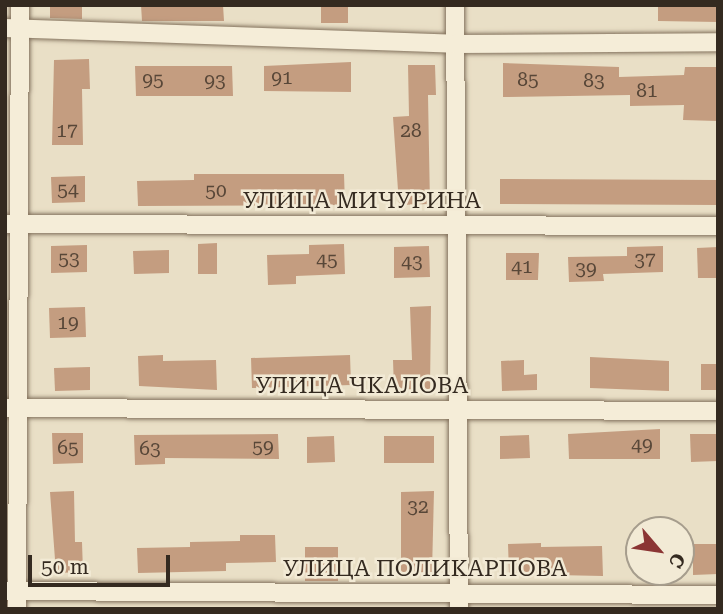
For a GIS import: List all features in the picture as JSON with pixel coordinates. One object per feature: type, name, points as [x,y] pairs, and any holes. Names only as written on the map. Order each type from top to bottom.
[{"type":"street","points":[[13,597],[12,28],[20,5]]},
{"type":"street","points":[[454,5],[459,601]]},
{"type":"street","points":[[12,28],[455,44],[718,42]]},
{"type":"street","name":"УЛИЦА МИЧУРИНА","points":[[11,224],[718,226]]},
{"type":"street","name":"УЛИЦА ЧКАЛОВА","points":[[12,408],[457,412],[718,411]]},
{"type":"street","name":"УЛИЦА ПОЛИКАРПОВА","points":[[13,597],[459,601],[718,595]]},
{"type":"building","points":[[50,5],[82,5],[82,19],[50,18]]},
{"type":"building","points":[[141,5],[223,5],[224,21],[142,21]]},
{"type":"building","points":[[321,5],[348,5],[348,23],[321,23]]},
{"type":"building","points":[[658,5],[718,5],[718,22],[658,21]]},
{"type":"building","points":[[89,59],[90,89],[82,89],[83,145],[52,145],[54,60]]},
{"type":"building","points":[[351,62],[351,92],[264,91],[264,66]]},
{"type":"building","points":[[503,63],[619,67],[619,77],[684,75],[685,67],[718,67],[717,121],[683,120],[684,105],[630,106],[630,95],[503,97]]},
{"type":"building","points":[[408,65],[435,65],[436,95],[428,95],[430,204],[399,205],[393,117],[409,116]]},
{"type":"building","points":[[135,66],[232,66],[233,96],[136,96]]},
{"type":"building","points":[[194,174],[344,174],[345,205],[138,206],[137,181],[194,180]]},
{"type":"building","points":[[85,176],[85,202],[52,203],[51,177]]},
{"type":"building","points":[[500,179],[718,180],[718,205],[500,204]]},
{"type":"building","points":[[217,243],[217,274],[198,274],[198,244]]},
{"type":"building","points":[[344,244],[345,274],[296,276],[296,284],[268,285],[267,255],[309,254],[309,245]]},
{"type":"building","points":[[87,245],[87,272],[51,273],[51,246]]},
{"type":"building","points":[[429,246],[430,277],[394,278],[394,247]]},
{"type":"building","points":[[663,246],[663,272],[603,274],[604,281],[569,282],[568,257],[627,256],[627,247]]},
{"type":"building","points":[[718,247],[718,278],[698,278],[697,248]]},
{"type":"building","points":[[169,250],[169,273],[134,274],[133,251]]},
{"type":"building","points":[[506,253],[539,253],[538,280],[506,280]]},
{"type":"building","points":[[431,306],[430,389],[394,390],[393,360],[412,360],[410,307]]},
{"type":"building","points":[[85,307],[86,337],[50,338],[49,308]]},
{"type":"building","points":[[163,355],[163,361],[216,360],[217,390],[139,386],[138,356]]},
{"type":"building","points":[[350,355],[351,385],[252,388],[251,358]]},
{"type":"building","points":[[590,357],[669,361],[669,391],[590,388]]},
{"type":"building","points":[[524,360],[524,375],[537,374],[537,390],[502,391],[501,361]]},
{"type":"building","points":[[701,364],[718,364],[718,390],[701,390]]},
{"type":"building","points":[[90,367],[90,390],[55,391],[54,368]]},
{"type":"building","points":[[660,429],[660,459],[569,459],[568,434]]},
{"type":"building","points":[[52,433],[83,433],[83,463],[53,464]]},
{"type":"building","points":[[278,434],[279,459],[165,458],[165,464],[135,465],[134,435]]},
{"type":"building","points":[[690,434],[718,434],[718,461],[691,462]]},
{"type":"building","points":[[529,435],[530,458],[500,459],[500,436]]},
{"type":"building","points":[[334,436],[335,462],[307,463],[307,437]]},
{"type":"building","points":[[384,436],[434,436],[434,463],[384,463]]},
{"type":"building","points":[[74,491],[75,542],[82,542],[83,572],[56,573],[50,492]]},
{"type":"building","points":[[434,491],[432,572],[401,573],[401,492]]},
{"type":"building","points":[[240,535],[275,535],[276,562],[226,563],[226,571],[138,573],[137,548],[190,547],[190,542],[240,541]]},
{"type":"building","points":[[541,543],[541,547],[602,546],[603,576],[509,574],[508,544]]},
{"type":"building","points":[[695,544],[718,544],[718,574],[695,575]]},
{"type":"building","points":[[305,547],[338,547],[338,581],[305,581]]}]
